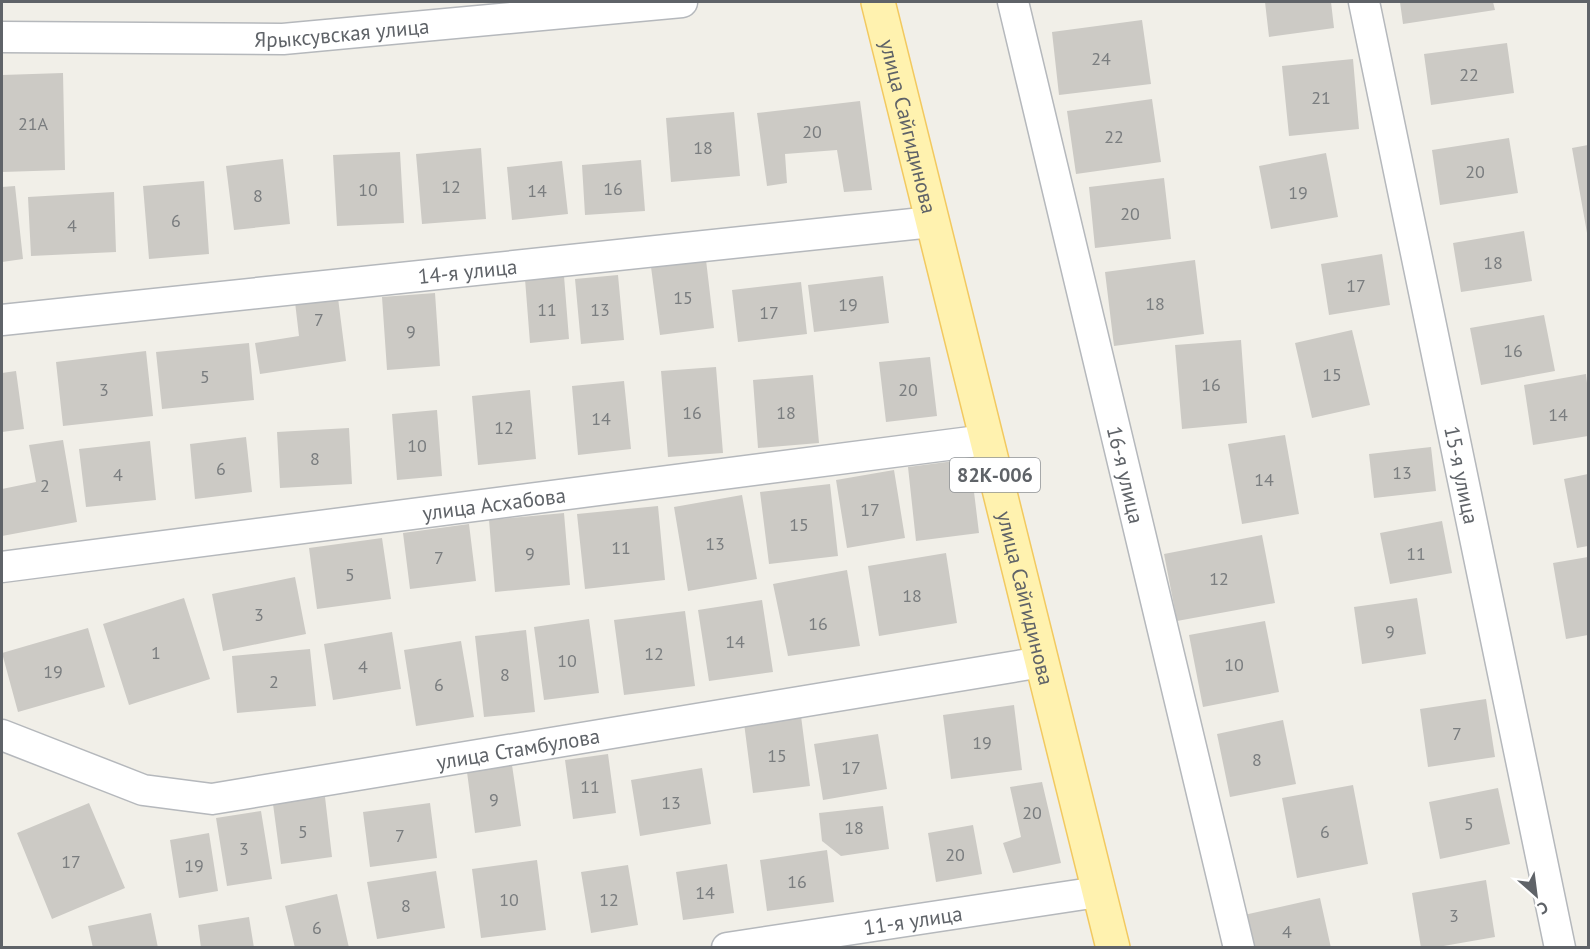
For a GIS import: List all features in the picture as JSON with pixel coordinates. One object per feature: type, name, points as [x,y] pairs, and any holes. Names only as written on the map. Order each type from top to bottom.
[{"type":"main road","name":"улица Сайгидинова","points":[[878,2],[1113,948]]},
{"type":"street","name":"Ярыксувская улица","points":[[2,38],[283,39],[682,2]]},
{"type":"street","name":"16-я улица","points":[[1013,2],[1239,948]]},
{"type":"street","name":"15-я улица","points":[[1364,2],[1560,948]]},
{"type":"street","name":"14-я улица","points":[[2,320],[932,222]]},
{"type":"street","name":"улица Асхабова","points":[[2,567],[986,440]]},
{"type":"street","name":"улица Стамбулова","points":[[2,735],[143,790],[212,799],[1042,662]]},
{"type":"street","name":"11-я улица","points":[[727,948],[1098,892]]},
{"type":"building","points":[[1265,2],[1331,2],[1334,28],[1269,37]]},
{"type":"building","points":[[1400,2],[1493,2],[1495,10],[1403,24]]},
{"type":"building","points":[[1142,20],[1151,84],[1059,95],[1052,32]]},
{"type":"building","points":[[1507,43],[1514,93],[1431,105],[1424,54]]},
{"type":"building","points":[[1353,59],[1359,129],[1289,136],[1282,66]]},
{"type":"building","points":[[63,73],[65,170],[2,172],[2,75]]},
{"type":"building","points":[[1152,99],[1161,162],[1076,174],[1067,111]]},
{"type":"building","points":[[860,101],[872,190],[844,192],[837,150],[785,154],[787,183],[767,186],[757,113]]},
{"type":"building","points":[[734,112],[740,176],[671,182],[666,118]]},
{"type":"building","points":[[1509,138],[1518,193],[1440,205],[1432,150]]},
{"type":"building","points":[[1588,145],[1588,232],[1587,233],[1572,148]]},
{"type":"building","points":[[481,148],[486,219],[422,224],[416,154]]},
{"type":"building","points":[[400,152],[404,223],[337,226],[333,155]]},
{"type":"building","points":[[1326,153],[1338,217],[1271,229],[1259,166]]},
{"type":"building","points":[[283,159],[290,224],[234,230],[226,166]]},
{"type":"building","points":[[641,160],[645,211],[585,215],[582,165]]},
{"type":"building","points":[[562,161],[568,214],[512,220],[507,167]]},
{"type":"building","points":[[1164,178],[1171,239],[1095,248],[1089,187]]},
{"type":"building","points":[[204,181],[209,254],[149,259],[143,186]]},
{"type":"building","points":[[15,186],[23,259],[2,262],[2,187]]},
{"type":"building","points":[[114,192],[116,252],[31,256],[28,197]]},
{"type":"building","points":[[1524,231],[1532,281],[1461,292],[1453,243]]},
{"type":"building","points":[[1382,254],[1390,305],[1329,315],[1321,264]]},
{"type":"building","points":[[706,260],[714,328],[660,335],[651,267]]},
{"type":"building","points":[[1195,260],[1204,334],[1114,346],[1105,272]]},
{"type":"building","points":[[618,275],[624,340],[581,344],[575,279]]},
{"type":"building","points":[[564,276],[569,339],[530,343],[525,279]]},
{"type":"building","points":[[883,276],[889,323],[814,332],[808,285]]},
{"type":"building","points":[[801,282],[807,334],[738,342],[732,290]]},
{"type":"building","points":[[435,293],[440,366],[387,370],[382,297]]},
{"type":"building","points":[[338,298],[346,361],[260,374],[255,343],[299,336],[295,302]]},
{"type":"building","points":[[1544,315],[1555,371],[1481,385],[1470,328]]},
{"type":"building","points":[[1352,330],[1370,405],[1312,418],[1295,343]]},
{"type":"building","points":[[1241,340],[1247,423],[1182,429],[1175,345]]},
{"type":"building","points":[[249,343],[254,400],[162,409],[156,352]]},
{"type":"building","points":[[146,351],[153,416],[63,426],[56,362]]},
{"type":"building","points":[[930,357],[937,416],[886,422],[879,362]]},
{"type":"building","points":[[716,367],[723,453],[668,457],[661,371]]},
{"type":"building","points":[[16,371],[24,429],[2,432],[2,373]]},
{"type":"building","points":[[1586,374],[1588,436],[1533,445],[1524,385]]},
{"type":"building","points":[[813,375],[819,443],[758,448],[753,380]]},
{"type":"building","points":[[624,381],[631,449],[578,455],[572,386]]},
{"type":"building","points":[[530,390],[536,459],[478,465],[472,396]]},
{"type":"building","points":[[437,410],[442,476],[397,480],[392,414]]},
{"type":"building","points":[[349,428],[352,484],[280,488],[277,432]]},
{"type":"building","points":[[1285,435],[1299,514],[1242,524],[1228,444]]},
{"type":"building","points":[[246,437],[252,492],[195,499],[190,444]]},
{"type":"building","points":[[63,440],[77,522],[2,536],[2,489],[36,482],[29,445]]},
{"type":"building","points":[[150,441],[156,500],[86,507],[79,449]]},
{"type":"building","points":[[1431,447],[1436,491],[1374,498],[1369,454]]},
{"type":"building","points":[[970,459],[979,533],[916,541],[908,467]]},
{"type":"building","points":[[894,470],[905,538],[847,548],[836,480]]},
{"type":"building","points":[[1588,474],[1588,546],[1577,548],[1564,479]]},
{"type":"building","points":[[830,484],[838,556],[769,564],[760,492]]},
{"type":"building","points":[[742,495],[757,579],[688,591],[674,507]]},
{"type":"building","points":[[658,506],[665,580],[585,589],[577,514]]},
{"type":"building","points":[[564,513],[570,585],[495,592],[489,520]]},
{"type":"building","points":[[1442,521],[1452,573],[1390,584],[1380,533]]},
{"type":"building","points":[[469,524],[476,581],[410,589],[403,533]]},
{"type":"building","points":[[1262,535],[1275,603],[1177,621],[1164,554]]},
{"type":"building","points":[[382,538],[391,599],[317,609],[309,548]]},
{"type":"building","points":[[946,553],[957,623],[879,636],[868,566]]},
{"type":"building","points":[[1588,557],[1588,635],[1566,639],[1553,563]]},
{"type":"building","points":[[847,570],[860,646],[788,656],[773,584]]},
{"type":"building","points":[[295,577],[306,634],[223,651],[212,594]]},
{"type":"building","points":[[184,598],[210,679],[129,705],[103,624]]},
{"type":"building","points":[[1417,598],[1426,654],[1362,664],[1354,607]]},
{"type":"building","points":[[762,600],[773,672],[709,681],[698,610]]},
{"type":"building","points":[[685,611],[695,686],[624,695],[614,620]]},
{"type":"building","points":[[589,619],[599,693],[544,700],[534,627]]},
{"type":"building","points":[[1265,621],[1279,692],[1203,707],[1189,635]]},
{"type":"building","points":[[88,628],[105,687],[18,712],[2,653]]},
{"type":"building","points":[[526,630],[535,712],[484,717],[475,636]]},
{"type":"building","points":[[392,632],[401,689],[333,700],[324,644]]},
{"type":"building","points":[[461,641],[474,717],[416,726],[404,650]]},
{"type":"building","points":[[310,649],[316,706],[237,713],[232,656]]},
{"type":"building","points":[[1486,699],[1495,757],[1428,767],[1420,709]]},
{"type":"building","points":[[1014,705],[1022,770],[951,779],[943,715]]},
{"type":"building","points":[[801,716],[810,786],[753,793],[744,723]]},
{"type":"building","points":[[1283,720],[1296,784],[1230,797],[1217,734]]},
{"type":"building","points":[[878,734],[887,789],[823,800],[814,744]]},
{"type":"building","points":[[608,754],[616,813],[573,819],[565,760]]},
{"type":"building","points":[[512,765],[521,826],[475,833],[467,772]]},
{"type":"building","points":[[702,768],[711,824],[640,836],[631,780]]},
{"type":"building","points":[[1042,782],[1061,863],[1013,873],[1003,843],[1021,837],[1010,787]]},
{"type":"building","points":[[1353,785],[1368,864],[1297,878],[1282,798]]},
{"type":"building","points":[[1498,788],[1510,844],[1440,859],[1429,802]]},
{"type":"building","points":[[325,797],[332,857],[281,864],[273,804]]},
{"type":"building","points":[[89,803],[125,888],[52,919],[17,833]]},
{"type":"building","points":[[430,803],[437,858],[370,867],[363,812]]},
{"type":"building","points":[[883,806],[889,849],[841,856],[822,841],[819,813]]},
{"type":"building","points":[[261,811],[272,879],[227,886],[216,818]]},
{"type":"building","points":[[973,825],[982,874],[936,882],[928,833]]},
{"type":"building","points":[[209,833],[218,891],[179,898],[170,840]]},
{"type":"building","points":[[827,850],[834,902],[767,911],[760,860]]},
{"type":"building","points":[[537,860],[546,930],[481,938],[472,869]]},
{"type":"building","points":[[727,864],[734,913],[683,920],[676,872]]},
{"type":"building","points":[[628,865],[638,925],[591,933],[581,872]]},
{"type":"building","points":[[436,871],[445,928],[377,939],[367,882]]},
{"type":"building","points":[[1486,880],[1495,937],[1421,948],[1412,893]]},
{"type":"building","points":[[337,894],[349,948],[295,948],[285,906]]},
{"type":"building","points":[[1320,898],[1331,948],[1251,948],[1244,915]]},
{"type":"building","points":[[151,913],[158,948],[93,948],[88,926]]},
{"type":"building","points":[[249,917],[254,948],[201,948],[198,925]]}]
